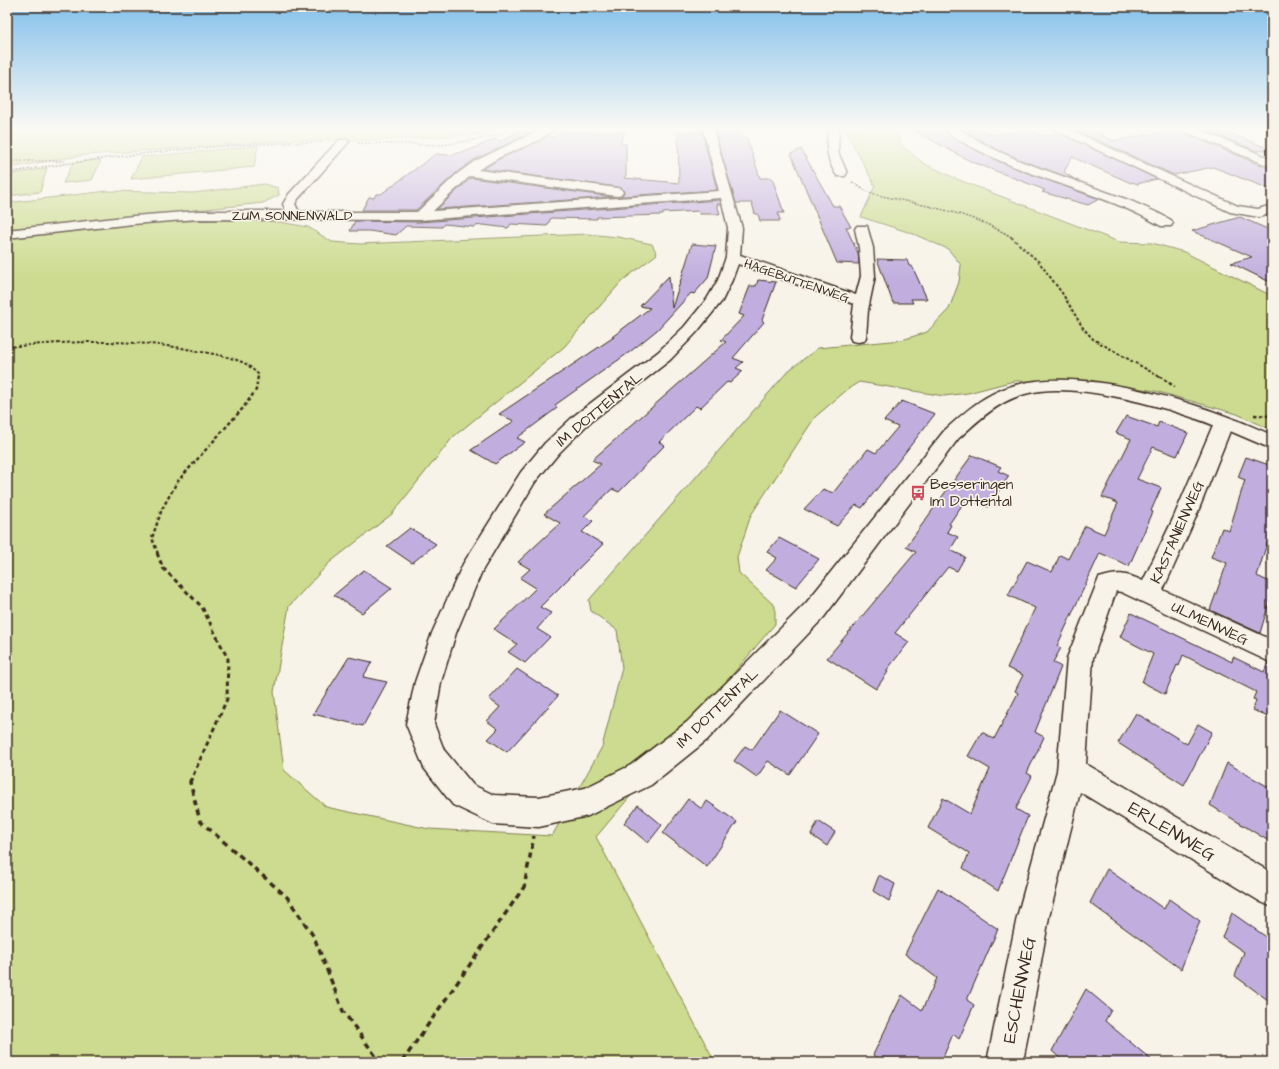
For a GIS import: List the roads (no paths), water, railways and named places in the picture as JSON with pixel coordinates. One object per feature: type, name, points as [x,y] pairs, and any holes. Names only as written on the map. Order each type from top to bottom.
[{"type":"street","points":[[295,216],[289,204],[293,197],[309,179]]},
{"type":"street","points":[[420,216],[460,179]]},
{"type":"street","points":[[520,179],[660,198],[725,194],[721,179]]},
{"type":"street","points":[[1056,179],[1135,206],[1166,223]]},
{"type":"street","points":[[1166,179],[1235,209],[1260,213],[1272,209]]},
{"type":"street","name":"IM DOTTENTAL","points":[[725,194],[735,228],[733,257],[725,280],[714,301],[690,330],[664,356],[582,419],[552,448],[528,477],[471,570],[444,633],[428,682],[420,724],[434,759],[463,794],[493,809],[539,812],[588,802],[641,775],[697,731],[815,610],[922,470],[951,435],[973,414],[1018,390],[1052,384],[1147,397],[1181,406],[1224,422],[1272,443]]},
{"type":"street","name":"ZUM SONNENWALD","points":[[7,234],[165,217],[198,215],[420,216],[660,198]]},
{"type":"street","name":"HAGEBUTTENWEG","points":[[858,336],[862,302],[868,276],[866,248],[862,229]]},
{"type":"street","name":"HAGEBUTTENWEG","points":[[733,257],[862,302]]},
{"type":"street","name":"KASTANIENWEG","points":[[1071,771],[1080,658],[1107,584],[1116,582],[1125,583],[1149,594],[1184,519],[1224,422]]},
{"type":"street","name":"ULMENWEG","points":[[1149,594],[1272,652]]},
{"type":"street","name":"ERLENWEG","points":[[1071,771],[1272,891]]},
{"type":"street","name":"ESCHENWEG","points":[[1005,1062],[1033,917],[1071,771]]},
{"type":"place","name":"Besseringen Im Dottental","points":[[918,493]]}]
